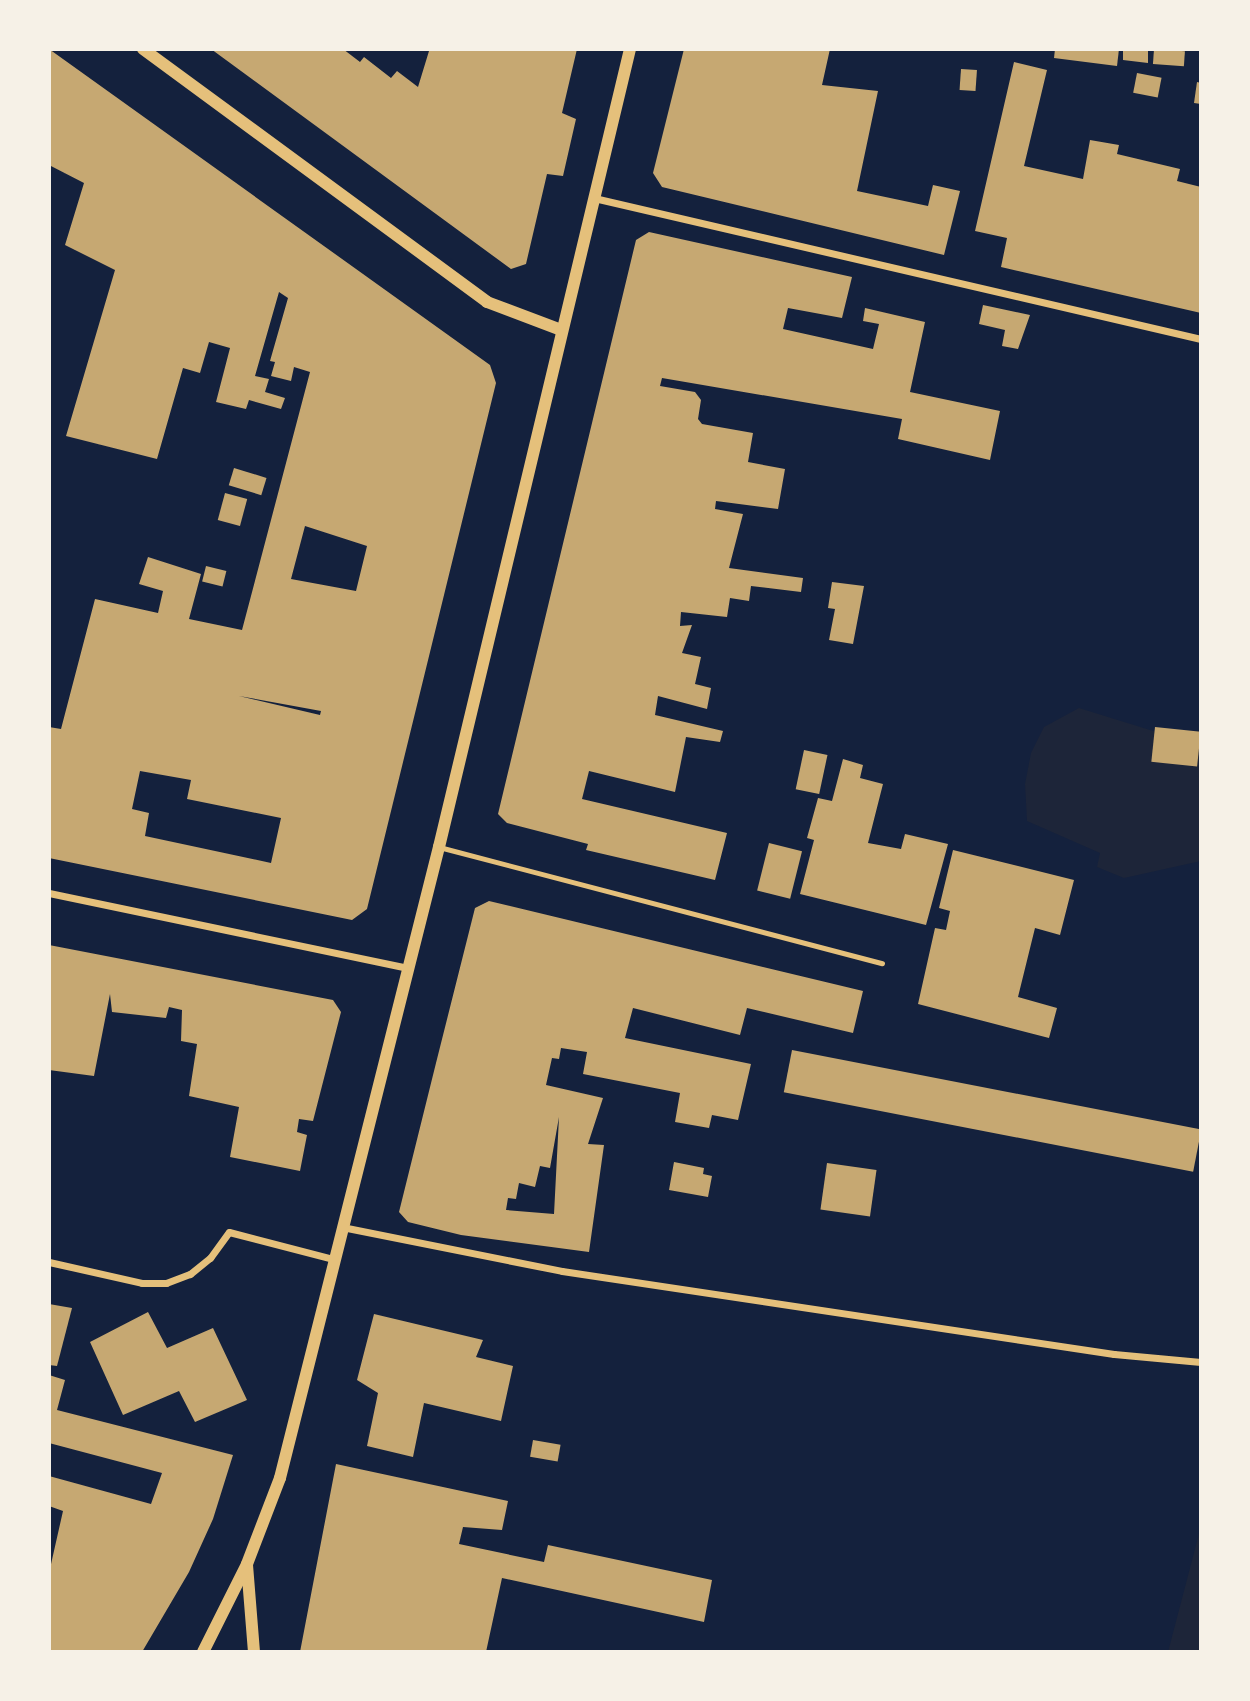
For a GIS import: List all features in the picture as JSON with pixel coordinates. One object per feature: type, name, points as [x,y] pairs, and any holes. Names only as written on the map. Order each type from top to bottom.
[{"type":"street","points":[[143,49],[487,302],[561,330]]},
{"type":"street","points":[[203,1652],[247,1564],[280,1478],[333,1259],[439,847],[630,49]]},
{"type":"street","points":[[594,198],[1201,339]]},
{"type":"street","points":[[49,893],[409,968]]},
{"type":"street","points":[[342,1227],[562,1271],[1114,1354],[1201,1362]]},
{"type":"street","points":[[49,1262],[142,1283],[166,1283],[190,1273],[210,1258],[229,1232],[333,1259]]},
{"type":"street","points":[[247,1564],[254,1652]]},
{"type":"lane","points":[[439,847],[882,963]]},
{"type":"shaded area","points":[[1079,708],[1179,739],[1201,733],[1201,861],[1124,878],[1097,867],[1100,853],[1027,821],[1025,784],[1031,753],[1044,727]]},
{"type":"shaded area","points":[[1201,1526],[1201,1652],[1168,1652]]},
{"type":"building","points":[[49,49],[490,365],[496,383],[367,909],[352,920],[49,858],[49,727],[61,729],[95,599],[158,613],[163,591],[139,584],[148,557],[201,574],[189,619],[242,630],[310,372],[294,367],[291,381],[271,376],[275,362],[270,361],[288,298],[279,292],[255,376],[269,379],[265,392],[285,398],[281,409],[249,400],[246,409],[216,402],[230,348],[209,342],[200,373],[183,368],[157,459],[66,436],[115,270],[65,245],[84,183],[49,165]],"holes":[[[305,526],[367,546],[356,591],[291,579]],[[239,696],[321,711],[320,715]],[[140,771],[191,780],[187,799],[281,818],[271,863],[145,836],[149,813],[132,809]]]},
{"type":"building","points":[[211,49],[343,49],[360,62],[364,57],[391,78],[397,71],[418,87],[429,51],[424,49],[577,49],[562,113],[576,119],[563,176],[547,174],[526,264],[511,269]]},
{"type":"building","points":[[684,49],[830,49],[822,85],[878,91],[857,191],[928,206],[933,185],[960,191],[944,255],[662,187],[653,173]]},
{"type":"building","points":[[1055,49],[1119,49],[1117,66],[1054,58]]},
{"type":"building","points":[[1123,49],[1148,49],[1148,63],[1123,60]]},
{"type":"building","points":[[1154,49],[1185,51],[1184,66],[1153,64]]},
{"type":"building","points":[[1014,62],[1047,70],[1024,166],[1083,179],[1090,140],[1119,145],[1117,154],[1180,169],[1177,181],[1201,187],[1201,313],[1001,267],[1007,238],[975,231]]},
{"type":"building","points":[[961,69],[977,70],[975,91],[960,90]]},
{"type":"building","points":[[1137,73],[1162,78],[1158,97],[1133,93]]},
{"type":"building","points":[[1197,82],[1201,83],[1201,104],[1194,103]]},
{"type":"building","points":[[649,232],[852,277],[842,318],[788,308],[783,329],[873,349],[879,324],[863,321],[865,308],[925,322],[910,392],[1000,411],[990,460],[898,439],[902,419],[662,378],[660,386],[695,392],[701,400],[698,419],[702,424],[753,433],[748,462],[785,469],[778,509],[716,501],[715,509],[743,514],[729,568],[803,578],[801,592],[751,586],[749,601],[730,598],[727,617],[681,612],[680,626],[692,625],[682,653],[701,657],[695,684],[711,688],[707,709],[658,696],[655,715],[723,731],[720,742],[686,737],[675,792],[589,771],[582,799],[727,833],[715,880],[586,850],[588,844],[507,823],[498,814],[636,240]]},
{"type":"building","points":[[983,305],[1030,315],[1018,349],[1002,346],[1005,330],[979,324]]},
{"type":"building","points":[[234,468],[267,478],[261,495],[229,485]]},
{"type":"building","points":[[225,493],[247,499],[240,526],[218,520]]},
{"type":"building","points":[[206,566],[226,571],[223,587],[202,582]]},
{"type":"building","points":[[832,582],[864,586],[853,644],[829,640],[835,609],[828,608]]},
{"type":"building","points":[[1155,727],[1201,732],[1197,767],[1151,762]]},
{"type":"building","points":[[804,750],[827,755],[819,794],[796,789]]},
{"type":"building","points":[[843,759],[863,765],[860,778],[883,784],[868,843],[901,849],[905,834],[948,844],[926,925],[800,894],[814,840],[807,838],[818,798],[832,801]]},
{"type":"building","points":[[769,843],[802,851],[790,899],[757,891]]},
{"type":"building","points":[[953,850],[1074,880],[1060,935],[1035,928],[1018,997],[1057,1008],[1049,1038],[918,1004],[935,928],[946,930],[950,911],[939,908]]},
{"type":"building","points":[[489,901],[863,991],[853,1033],[747,1008],[740,1035],[633,1008],[625,1038],[751,1064],[738,1120],[712,1115],[709,1128],[675,1122],[680,1093],[583,1074],[587,1052],[561,1048],[559,1059],[552,1058],[546,1085],[603,1098],[588,1144],[604,1145],[589,1252],[461,1235],[408,1222],[399,1212],[475,908]],"holes":[[[559,1117],[554,1214],[506,1210],[508,1198],[516,1199],[519,1183],[535,1187],[540,1166],[550,1168]]]},
{"type":"building","points":[[49,945],[333,1000],[341,1012],[313,1121],[299,1119],[297,1132],[307,1135],[300,1171],[230,1157],[239,1107],[189,1096],[197,1044],[181,1041],[182,1010],[169,1007],[166,1018],[112,1012],[110,994],[94,1076],[49,1070]]},
{"type":"building","points":[[792,1050],[1201,1130],[1193,1172],[784,1092]]},
{"type":"building","points":[[674,1162],[704,1168],[703,1174],[712,1176],[708,1197],[669,1190]]},
{"type":"building","points":[[827,1163],[877,1170],[870,1217],[820,1210]]},
{"type":"building","points":[[49,1304],[72,1308],[57,1366],[49,1365]]},
{"type":"building","points":[[148,1312],[167,1348],[213,1328],[247,1400],[195,1422],[179,1391],[123,1415],[90,1342]]},
{"type":"building","points":[[374,1314],[483,1340],[476,1357],[513,1366],[501,1421],[424,1403],[413,1457],[367,1446],[378,1393],[357,1380]]},
{"type":"building","points":[[49,1375],[65,1380],[57,1410],[233,1455],[213,1519],[189,1572],[142,1652],[49,1652],[49,1573],[63,1511],[49,1506],[49,1476],[151,1504],[162,1473],[49,1443]]},
{"type":"building","points":[[533,1440],[561,1445],[558,1462],[530,1457]]},
{"type":"building","points":[[336,1464],[508,1501],[502,1530],[463,1527],[459,1544],[544,1562],[548,1545],[712,1580],[704,1622],[502,1578],[486,1652],[300,1652]]}]
